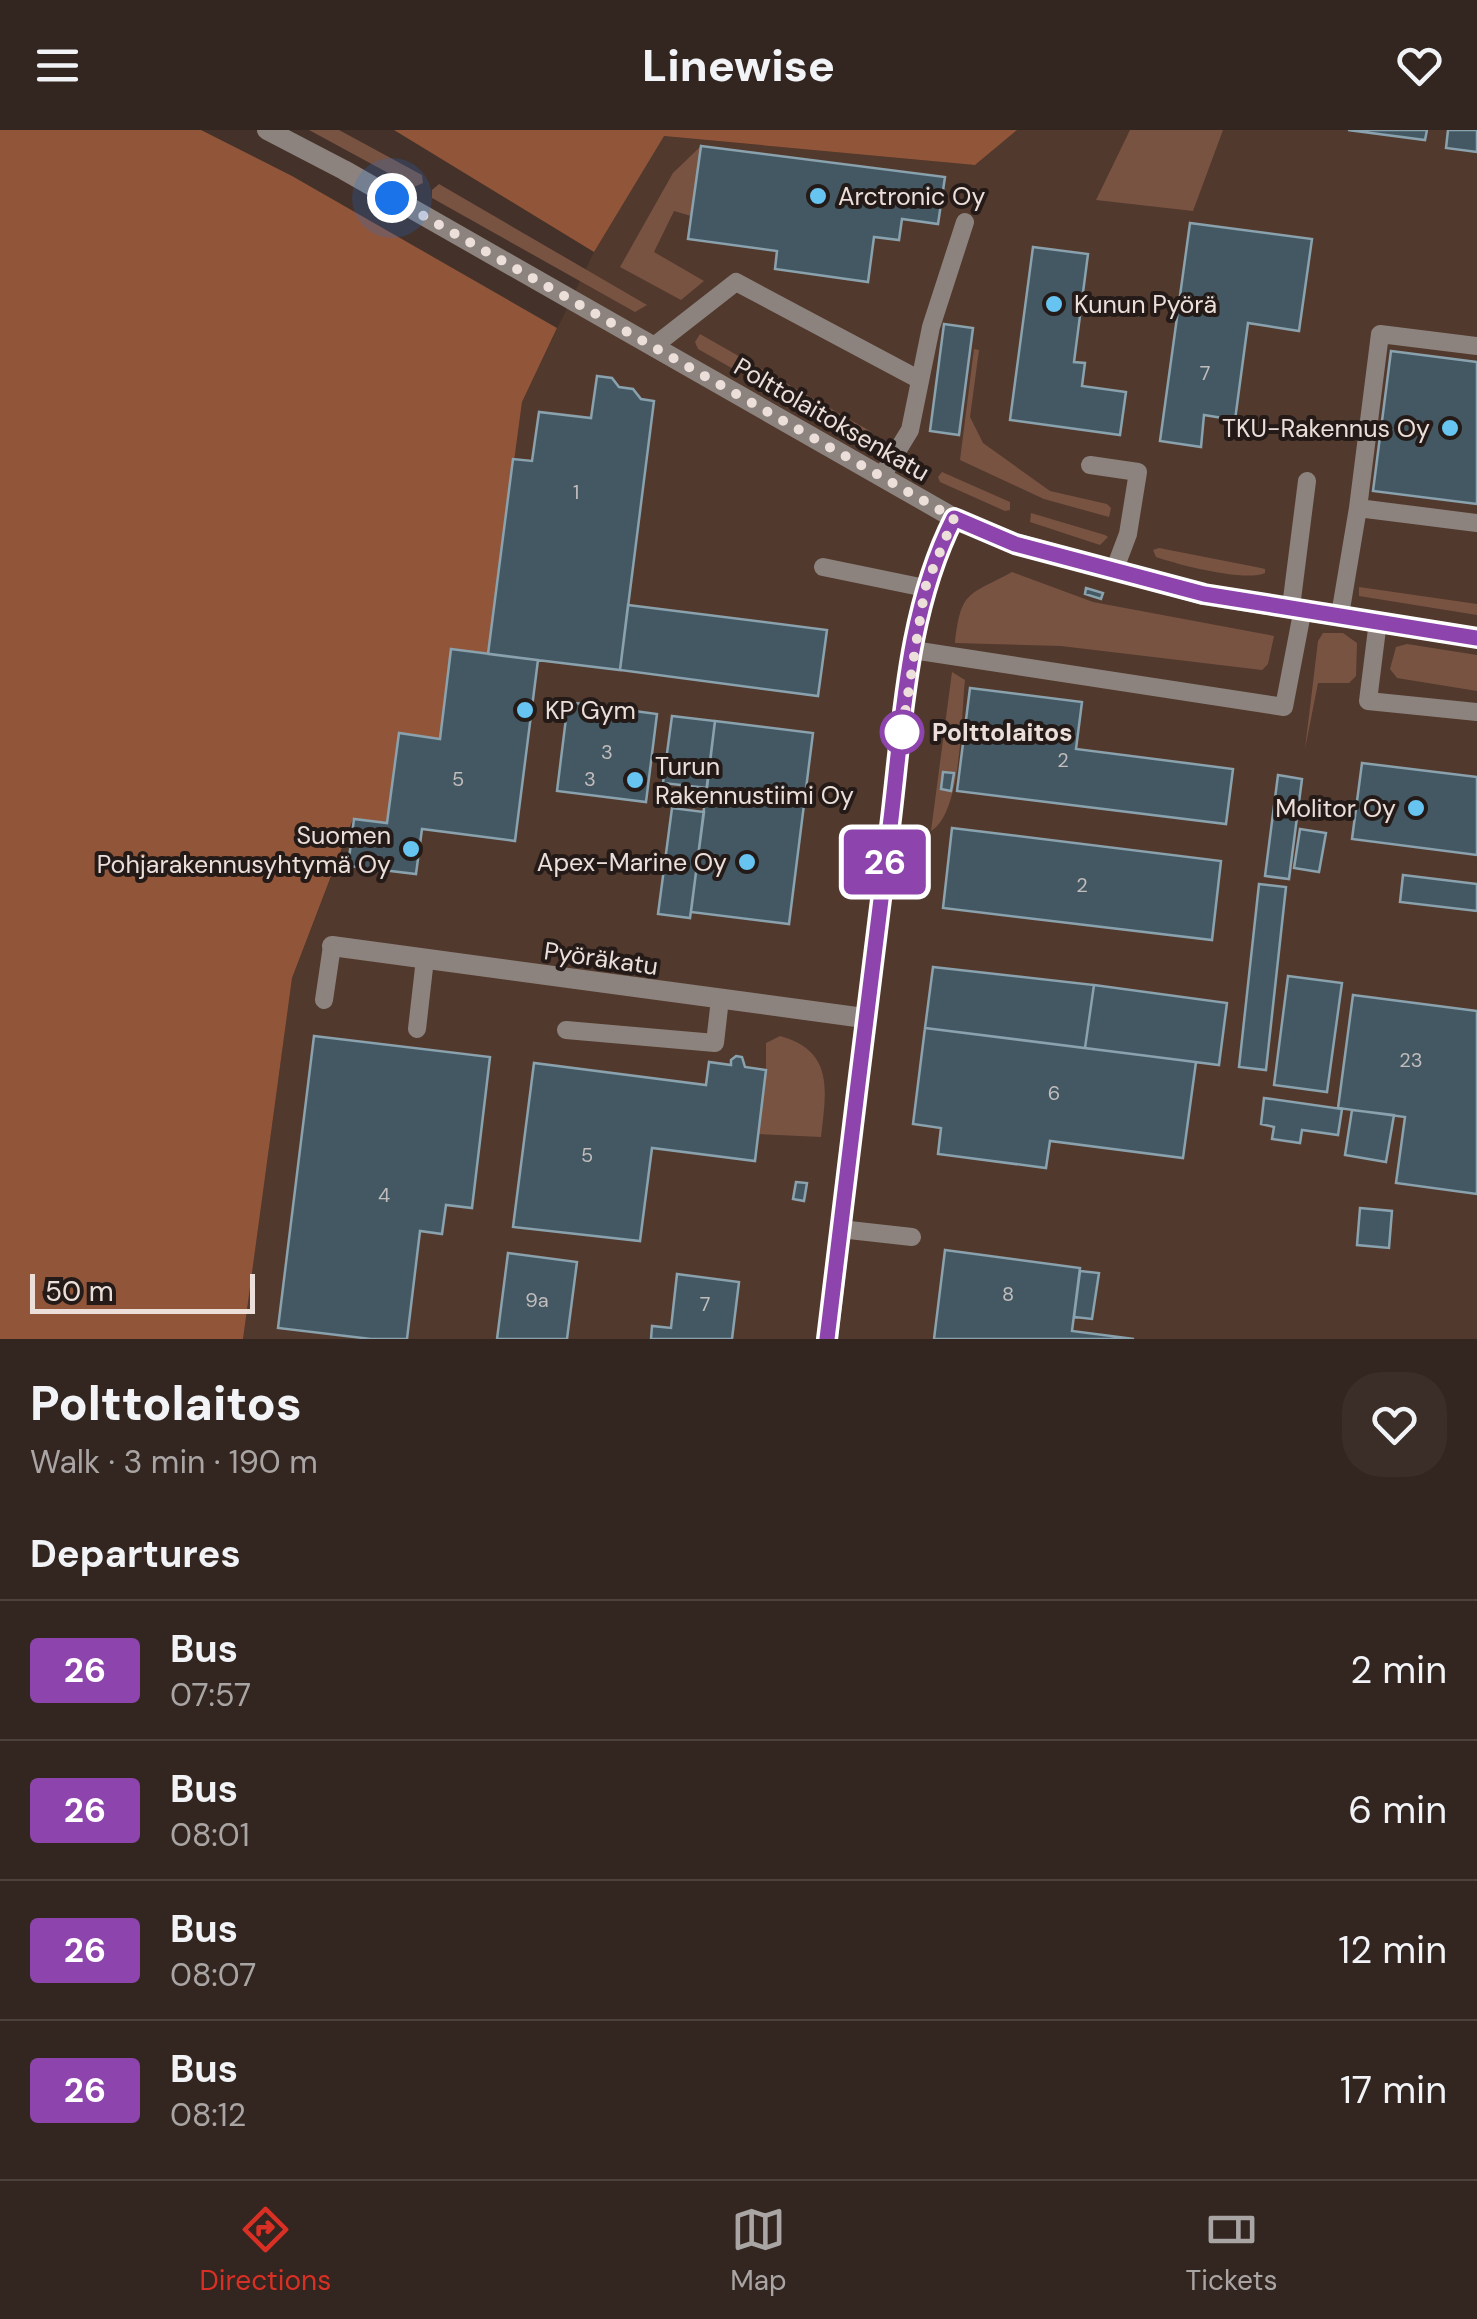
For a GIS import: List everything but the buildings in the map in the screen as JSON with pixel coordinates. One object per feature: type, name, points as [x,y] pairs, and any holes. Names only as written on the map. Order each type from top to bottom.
[{"type":"street","name":"Polttolaitoksenkatu","points":[[268,130],[954,518],[1015,544],[1204,594],[1477,638]]},
{"type":"street","points":[[828,1339],[864,1018],[912,650],[925,588],[954,518]]},
{"type":"street","name":"Pyöräkatu","points":[[332,946],[864,1018]]},
{"type":"lane","points":[[882,476],[910,430],[930,327],[965,222]]},
{"type":"lane","points":[[654,346],[736,282],[920,380]]},
{"type":"lane","points":[[1340,615],[1380,334],[1477,346]]},
{"type":"lane","points":[[1090,465],[1138,472],[1128,534],[1114,571]]},
{"type":"lane","points":[[912,650],[1284,707],[1307,481]]},
{"type":"lane","points":[[1358,508],[1477,523]]},
{"type":"lane","points":[[823,567],[925,588]]},
{"type":"lane","points":[[1378,621],[1368,701],[1477,712]]},
{"type":"lane","points":[[324,1000],[332,946]]},
{"type":"lane","points":[[416,1029],[425,959]]},
{"type":"lane","points":[[566,1030],[715,1042],[720,999]]},
{"type":"lane","points":[[840,1229],[912,1237]]},
{"type":"shaded area","points":[[0,130],[201,130],[292,176],[557,328],[522,402],[488,654],[440,739],[399,734],[387,823],[353,819],[292,978],[243,1339],[0,1339]]},
{"type":"shaded area","points":[[309,130],[339,130],[422,175],[423,183],[414,187]]},
{"type":"shaded area","points":[[394,130],[1017,130],[975,165],[664,136],[594,252]]},
{"type":"shaded area","points":[[1017,130],[1477,130],[1477,1339],[243,1339],[292,978],[354,819],[387,823],[399,733],[488,653],[522,402],[594,252],[663,136],[975,165]]},
{"type":"shaded area","points":[[1130,130],[1223,130],[1193,211],[1096,200]]},
{"type":"shaded area","points":[[701,146],[691,216],[674,211],[654,252],[704,281],[681,300],[620,267],[673,173]]},
{"type":"shaded area","points":[[439,184],[647,305],[635,312],[432,198],[432,190]]},
{"type":"shaded area","points":[[700,334],[870,431],[871,436],[856,438],[698,349],[695,342]]},
{"type":"shaded area","points":[[974,349],[979,350],[970,417],[983,443],[1050,491],[1107,504],[1111,508],[1109,517],[1044,499],[960,460]]},
{"type":"shaded area","points":[[942,472],[1010,502],[1010,510],[940,482]]},
{"type":"shaded area","points":[[1031,513],[1108,537],[1100,545],[1030,522]]},
{"type":"shaded area","points":[[1153,550],[1265,569],[1265,573],[1228,574],[1195,568],[1156,557]]},
{"type":"shaded area","points":[[1012,572],[1093,602],[1274,636],[1268,664],[1262,670],[1061,646],[955,643],[960,613],[969,597]]},
{"type":"shaded area","points":[[1359,587],[1477,604],[1477,615],[1359,596]]},
{"type":"shaded area","points":[[1323,633],[1343,633],[1357,643],[1356,676],[1349,683],[1318,683],[1305,749],[1318,641]]},
{"type":"shaded area","points":[[1407,644],[1477,655],[1477,691],[1397,678],[1390,669],[1396,647]]},
{"type":"shaded area","points":[[952,672],[965,680],[958,762],[949,805],[931,831]]},
{"type":"shaded area","points":[[780,1036],[810,1052],[823,1075],[821,1137],[758,1134],[766,1043]]},
{"type":"bus line","name":"26","points":[[827,1339],[912,650],[925,588],[954,518],[1015,544],[1204,594],[1477,638]]},
{"type":"place","name":"Arctronic Oy","points":[[818,196]]},
{"type":"place","name":"Kunun Pyörä","points":[[1054,304]]},
{"type":"place","name":"TKU-Rakennus Oy","points":[[1450,428]]},
{"type":"place","name":"KP Gym","points":[[525,710]]},
{"type":"place","name":"Polttolaitos","points":[[902,732]]},
{"type":"place","name":"Turun Rakennustiimi Oy","points":[[635,780]]},
{"type":"place","name":"Molitor Oy","points":[[1416,808]]},
{"type":"place","name":"Suomen Pohjarakennusyhtymä Oy","points":[[411,849]]},
{"type":"place","name":"Apex-Marine Oy","points":[[747,862]]},
{"type":"route","points":[[392,198],[954,518],[925,588],[912,650],[902,732]]}]
